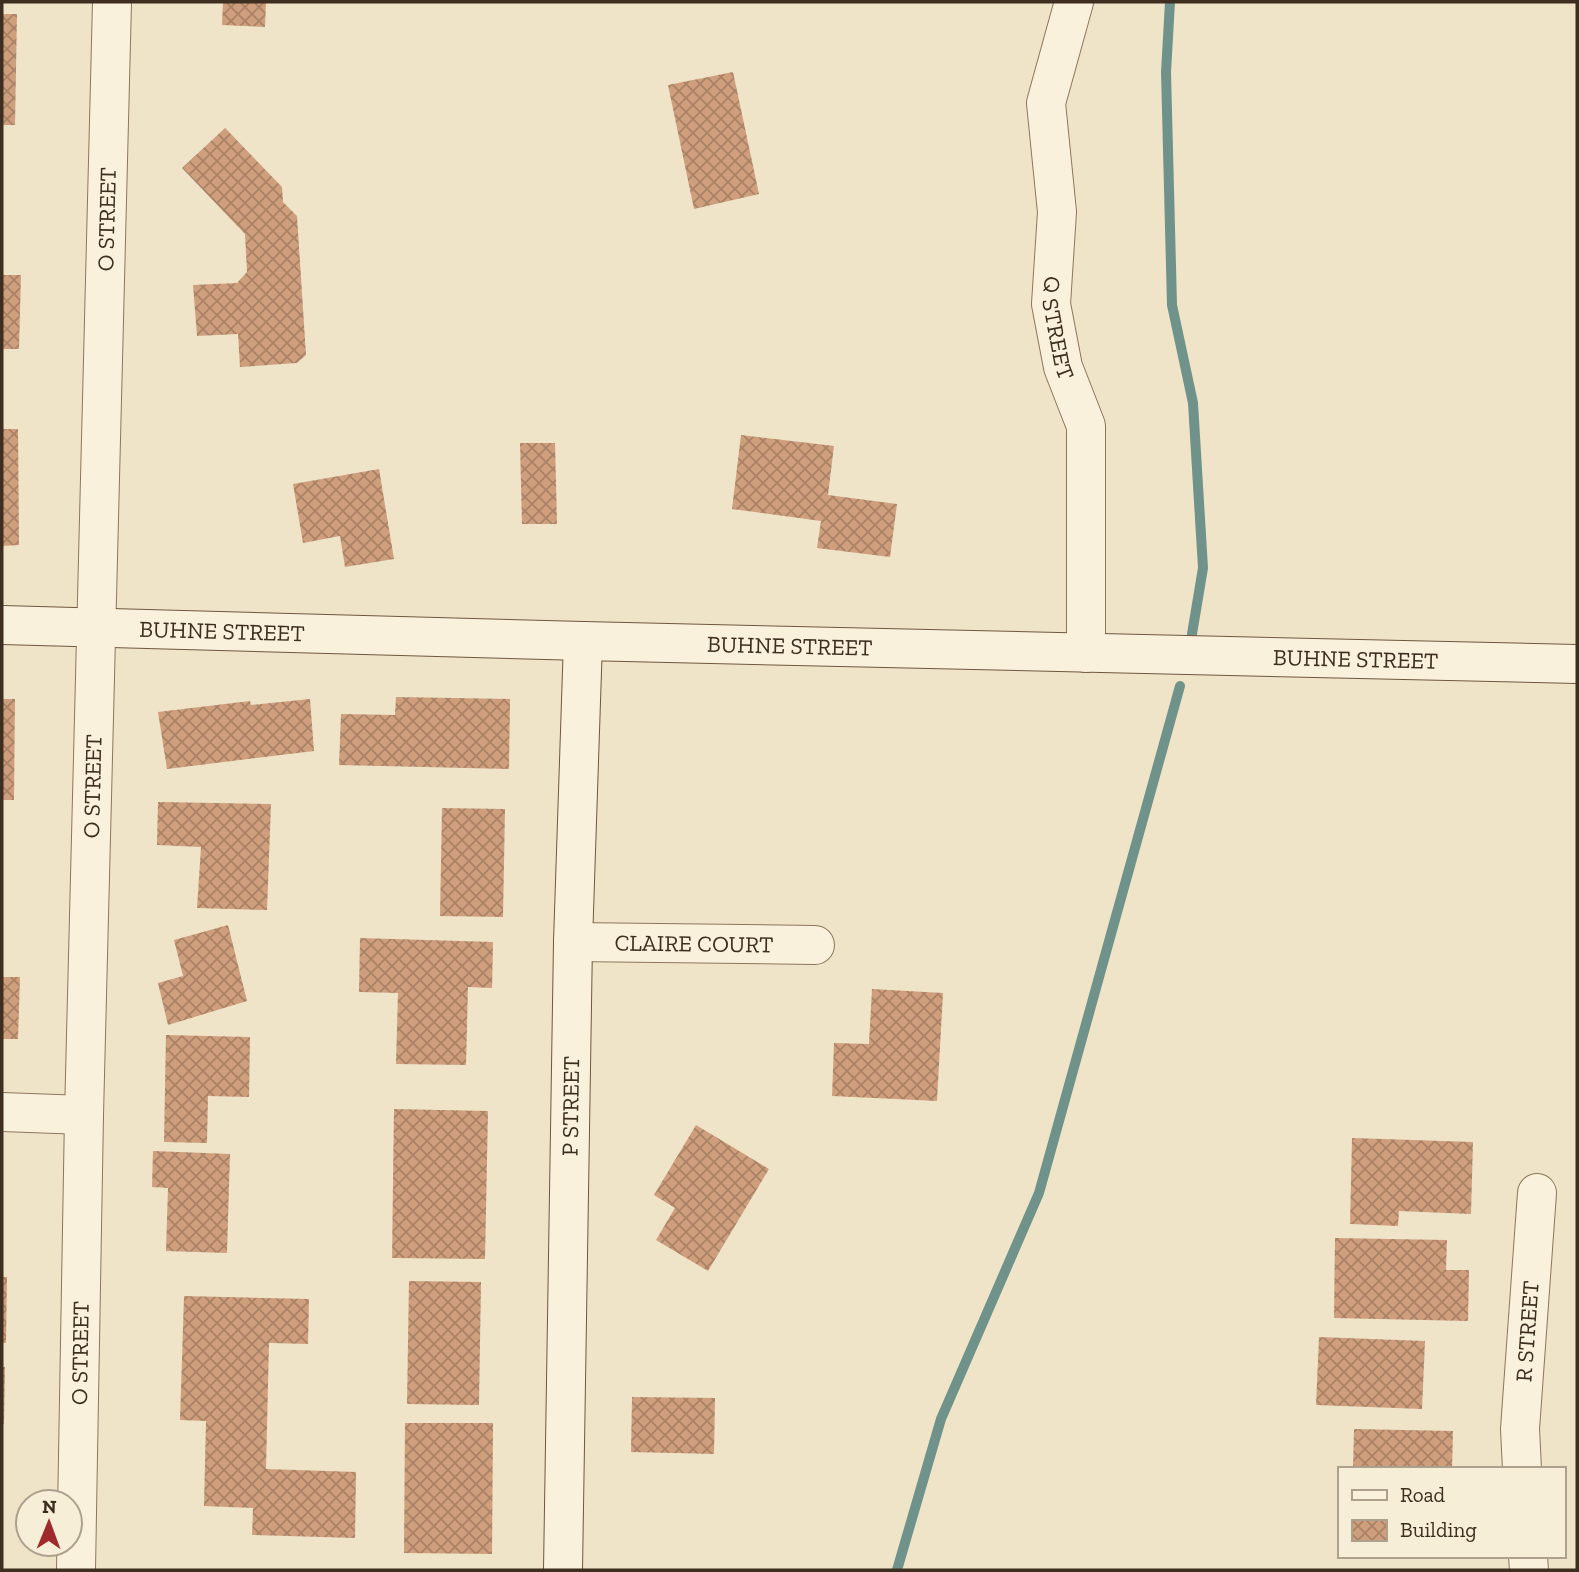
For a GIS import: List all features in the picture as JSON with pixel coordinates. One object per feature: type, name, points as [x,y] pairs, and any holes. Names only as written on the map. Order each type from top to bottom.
[{"type":"street","name":"O STREET","points":[[76,1570],[84,1115],[112,2]]},
{"type":"street","name":"Q STREET","points":[[1074,2],[1046,103],[1056,212],[1051,304],[1063,367],[1086,426],[1086,653]]},
{"type":"street","name":"BUHNE STREET","points":[[2,625],[1577,664]]},
{"type":"street","name":"P STREET","points":[[563,1570],[573,942],[583,641]]},
{"type":"street","name":"CLAIRE COURT","points":[[573,942],[815,945]]},
{"type":"street","points":[[2,1112],[84,1115]]},
{"type":"street","name":"R STREET","points":[[1522,1467],[1520,1429],[1537,1193]]},
{"type":"building","points":[[223,2],[266,2],[265,27],[222,25]]},
{"type":"building","points":[[2,14],[17,14],[15,125],[2,125]]},
{"type":"building","points":[[733,72],[759,194],[694,209],[668,85]]},
{"type":"building","points":[[225,128],[282,187],[283,202],[297,216],[306,355],[297,363],[240,367],[238,334],[197,336],[193,285],[237,283],[247,272],[245,234],[182,168]]},
{"type":"building","points":[[2,275],[21,275],[19,349],[2,349]]},
{"type":"building","points":[[2,429],[18,429],[19,545],[2,546]]},
{"type":"building","points":[[741,435],[834,446],[828,495],[897,504],[890,557],[817,548],[821,521],[732,509]]},
{"type":"building","points":[[520,443],[555,443],[557,524],[522,524]]},
{"type":"building","points":[[379,469],[394,559],[345,567],[340,536],[303,543],[293,484]]},
{"type":"building","points":[[396,697],[510,699],[509,769],[339,765],[341,714],[395,715]]},
{"type":"building","points":[[2,699],[15,699],[14,800],[2,800]]},
{"type":"building","points":[[310,699],[314,751],[167,769],[158,712],[250,701],[251,705]]},
{"type":"building","points":[[158,802],[271,804],[267,910],[197,908],[201,847],[157,845]]},
{"type":"building","points":[[442,808],[505,809],[503,917],[440,916]]},
{"type":"building","points":[[228,925],[247,1001],[168,1025],[158,983],[183,976],[174,940]]},
{"type":"building","points":[[360,938],[493,942],[492,988],[468,987],[466,1065],[396,1064],[398,993],[359,992]]},
{"type":"building","points":[[2,977],[20,977],[18,1039],[2,1039]]},
{"type":"building","points":[[872,989],[943,993],[937,1101],[832,1096],[834,1043],[869,1044]]},
{"type":"building","points":[[166,1035],[250,1037],[249,1097],[208,1096],[207,1143],[164,1142]]},
{"type":"building","points":[[394,1109],[488,1111],[485,1259],[392,1258]]},
{"type":"building","points":[[696,1125],[769,1169],[708,1271],[656,1240],[675,1208],[654,1195]]},
{"type":"building","points":[[1352,1138],[1473,1142],[1471,1214],[1399,1211],[1398,1226],[1350,1224]]},
{"type":"building","points":[[153,1151],[230,1154],[227,1253],[166,1251],[168,1188],[152,1187]]},
{"type":"building","points":[[1335,1238],[1447,1240],[1446,1270],[1469,1270],[1468,1321],[1334,1318]]},
{"type":"building","points":[[2,1277],[7,1277],[6,1343],[2,1343]]},
{"type":"building","points":[[409,1281],[481,1282],[479,1405],[407,1404]]},
{"type":"building","points":[[184,1296],[309,1299],[308,1344],[269,1343],[266,1469],[356,1472],[355,1538],[252,1535],[253,1508],[204,1506],[206,1421],[180,1420]]},
{"type":"building","points":[[1319,1337],[1425,1341],[1422,1409],[1316,1405]]},
{"type":"building","points":[[2,1367],[5,1367],[4,1424],[2,1424]]},
{"type":"building","points":[[632,1397],[715,1398],[714,1454],[631,1452]]},
{"type":"building","points":[[405,1423],[493,1423],[492,1554],[404,1553]]},
{"type":"building","points":[[1354,1429],[1453,1431],[1452,1467],[1353,1467]]},
{"type":"waterway","points":[[1170,2],[1166,72],[1172,305],[1193,403],[1203,568],[1190,646]]},
{"type":"waterway","points":[[897,1570],[941,1419],[1039,1193],[1180,686]]}]
